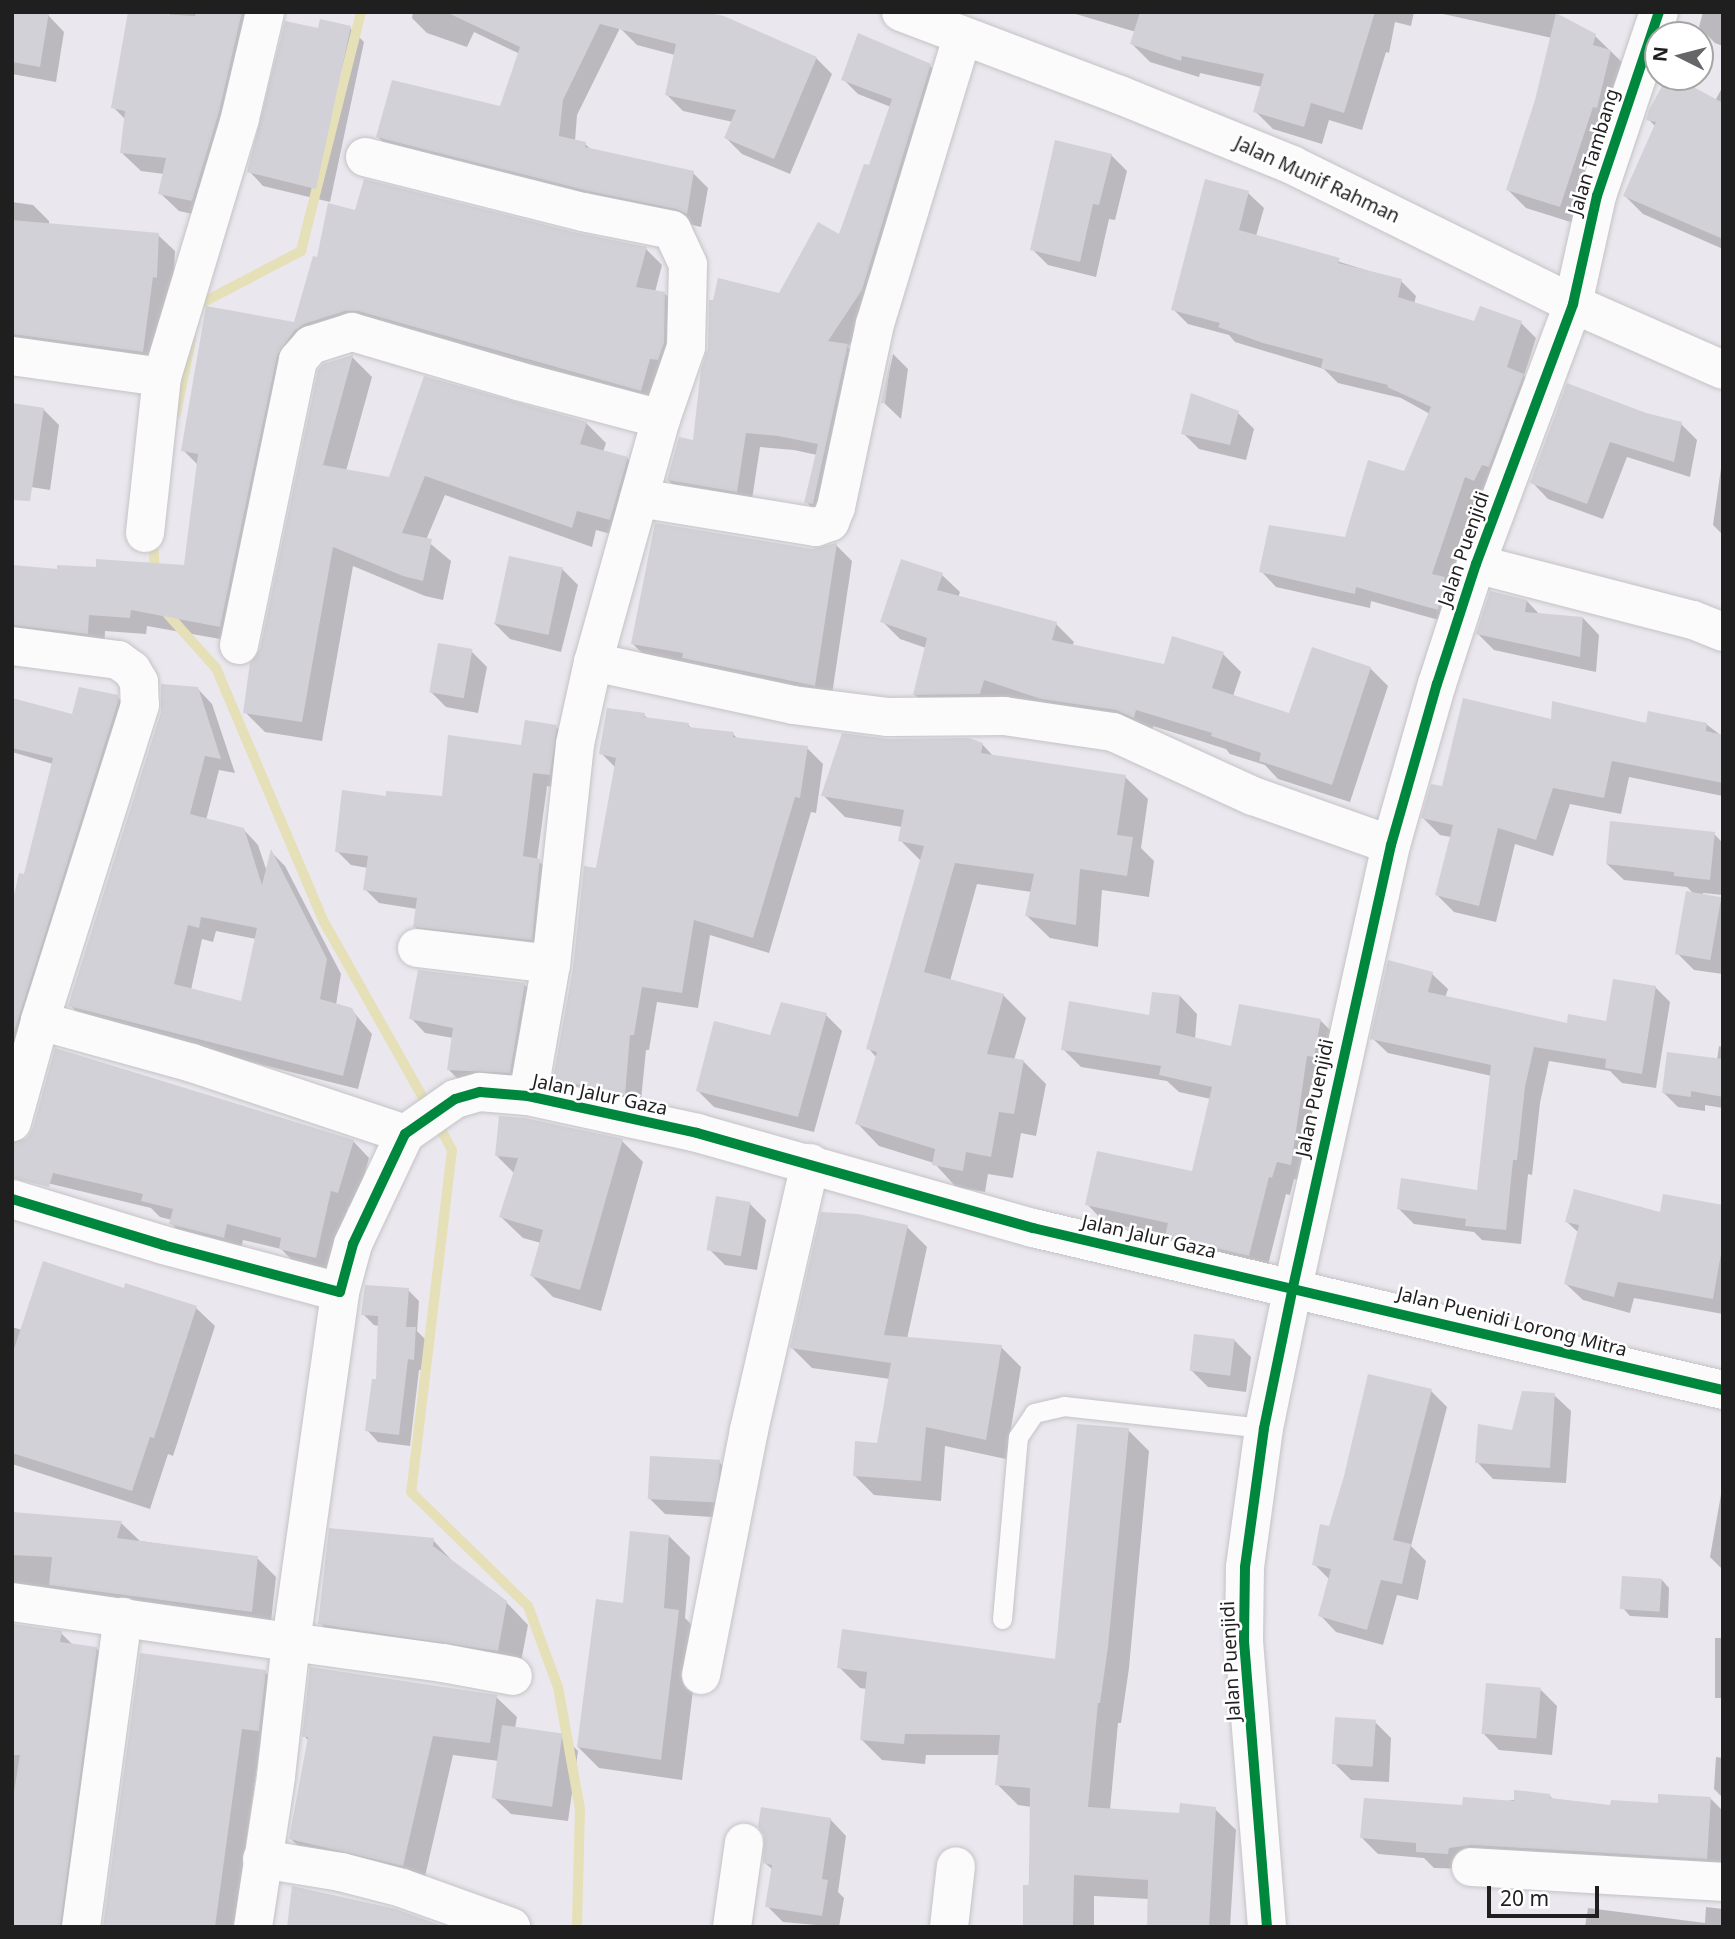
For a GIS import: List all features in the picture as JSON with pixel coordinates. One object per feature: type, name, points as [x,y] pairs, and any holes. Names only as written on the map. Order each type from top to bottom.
[{"type":"street","points":[[145,533],[162,377],[240,118],[265,12]]},
{"type":"street","name":"Jalan Munif Rahman","points":[[901,12],[962,38],[1120,95],[1292,165],[1573,304],[1723,370]]},
{"type":"street","name":"Jalan Tambang","points":[[1573,304],[1597,196],[1658,12]]},
{"type":"street","points":[[639,498],[816,527],[830,522],[836,507],[875,324],[962,38]]},
{"type":"street","points":[[365,157],[583,212],[672,230],[688,265],[686,347],[660,419],[593,662],[575,744],[551,964],[528,1096]]},
{"type":"street","name":"Jalan Puenjidi","points":[[1267,1927],[1244,1639],[1245,1567],[1264,1428],[1391,845],[1437,684],[1476,564],[1573,304]]},
{"type":"street","points":[[239,645],[298,360],[311,345],[352,332],[660,419]]},
{"type":"street","points":[[12,356],[162,377]]},
{"type":"street","points":[[1476,564],[1693,620],[1723,632]]},
{"type":"street","points":[[12,646],[118,660],[132,670],[139,682],[140,693],[140,705],[40,1021],[12,1122]]},
{"type":"street","points":[[593,662],[807,707],[888,718],[1015,717],[1113,732],[1253,796],[1391,845]]},
{"type":"street","points":[[417,948],[551,964]]},
{"type":"street","points":[[40,1021],[415,1127]]},
{"type":"street","name":"Jalan Jalur Gaza","points":[[253,1927],[276,1776],[291,1642],[340,1292],[354,1244],[415,1127],[455,1098],[480,1093],[528,1096],[697,1133],[1033,1228],[1293,1287]]},
{"type":"street","points":[[701,1675],[749,1430],[810,1163]]},
{"type":"street","points":[[12,1199],[163,1245],[340,1292]]},
{"type":"street","name":"Jalan Puenidi Lorong Mitra","points":[[1293,1287],[1723,1390]]},
{"type":"street","points":[[12,1602],[443,1663],[513,1676]]},
{"type":"street","points":[[81,1927],[123,1617]]},
{"type":"street","points":[[732,1927],[744,1843]]},
{"type":"street","points":[[262,1859],[341,1872],[402,1888],[511,1927]]},
{"type":"street","points":[[949,1927],[956,1866]]},
{"type":"street","points":[[1471,1867],[1723,1882]]},
{"type":"lane","points":[[1002,1619],[1018,1437],[1034,1413],[1064,1406],[1264,1428]]},
{"type":"building","points":[[12,12],[49,12],[40,67],[12,62]]},
{"type":"building","points":[[128,12],[195,16],[196,12],[242,12],[219,112],[192,201],[158,194],[166,158],[120,153],[125,111],[111,108]]},
{"type":"building","points":[[446,12],[704,12],[724,16],[817,57],[774,159],[724,138],[736,110],[665,95],[676,44],[600,24],[563,100],[559,136],[586,142],[585,147],[694,171],[687,214],[676,209],[588,191],[376,137],[392,80],[500,106],[520,47]]},
{"type":"building","points":[[1140,12],[1375,12],[1344,113],[1311,103],[1304,127],[1253,112],[1264,74],[1182,56],[1181,61],[1130,44]]},
{"type":"building","points":[[1556,13],[1596,34],[1593,45],[1611,50],[1597,108],[1593,107],[1560,207],[1506,190],[1535,100]]},
{"type":"building","points":[[320,19],[351,26],[316,189],[247,172],[285,21],[318,28]]},
{"type":"building","points":[[858,33],[931,64],[862,290],[828,341],[848,344],[813,504],[804,503],[818,444],[778,436],[746,433],[737,492],[667,480],[679,437],[693,440],[701,369],[708,348],[709,300],[713,300],[718,278],[779,293],[818,222],[839,234],[864,164],[869,165],[892,99],[841,80]]},
{"type":"building","points":[[1659,91],[1701,91],[1723,103],[1723,239],[1623,196],[1656,122],[1646,120]]},
{"type":"building","points":[[1055,140],[1112,154],[1099,205],[1093,204],[1080,262],[1030,250]]},
{"type":"building","points":[[364,179],[578,233],[647,247],[636,287],[665,292],[664,343],[658,360],[650,359],[641,391],[358,311],[345,311],[304,324],[294,331],[277,356],[220,627],[131,610],[130,618],[89,615],[88,634],[12,625],[12,565],[57,569],[57,565],[96,567],[96,559],[184,565],[198,454],[181,451],[206,306],[294,322],[313,256],[317,257],[328,203],[355,210]]},
{"type":"building","points":[[1205,179],[1249,191],[1239,230],[1340,258],[1338,263],[1402,279],[1398,297],[1474,321],[1480,306],[1522,321],[1507,367],[1524,374],[1489,467],[1482,465],[1474,481],[1465,477],[1432,574],[1445,577],[1444,581],[1447,582],[1438,610],[1356,587],[1355,594],[1259,572],[1269,525],[1345,537],[1368,460],[1404,471],[1431,407],[1387,387],[1388,385],[1321,368],[1323,359],[1263,343],[1218,327],[1220,323],[1171,310]]},
{"type":"building","points":[[12,220],[159,233],[157,278],[153,277],[143,352],[12,334]]},
{"type":"building","points":[[892,351],[885,403],[881,403]]},
{"type":"building","points":[[353,355],[323,465],[389,477],[424,376],[587,422],[580,444],[628,457],[610,520],[577,511],[572,528],[425,476],[402,533],[432,539],[423,581],[403,576],[333,547],[302,722],[243,713],[250,663],[260,649],[318,370],[323,364]]},
{"type":"building","points":[[1567,383],[1646,413],[1682,422],[1674,462],[1610,442],[1587,504],[1530,483]]},
{"type":"building","points":[[1191,393],[1239,411],[1230,445],[1181,434]]},
{"type":"building","points":[[12,403],[44,408],[30,501],[12,500]]},
{"type":"building","points":[[655,523],[812,549],[837,543],[815,686],[682,658],[683,653],[631,644]]},
{"type":"building","points":[[509,556],[563,567],[548,635],[495,623]]},
{"type":"building","points":[[901,559],[943,573],[937,590],[1057,622],[1052,640],[1164,664],[1172,636],[1224,652],[1212,688],[1289,713],[1312,647],[1371,667],[1332,785],[1259,761],[1261,753],[1211,736],[1212,733],[1136,710],[1134,718],[1116,710],[1041,699],[984,680],[980,694],[913,695],[927,638],[880,622]]},
{"type":"building","points":[[1490,591],[1527,600],[1525,612],[1583,617],[1580,657],[1476,634]]},
{"type":"building","points":[[438,643],[472,649],[464,698],[429,692]]},
{"type":"building","points":[[161,684],[198,687],[221,759],[205,756],[190,814],[244,828],[262,885],[271,849],[327,959],[320,999],[352,1008],[357,1018],[343,1076],[68,1006],[161,712]],"holes":[[[201,917],[257,928],[241,1001],[174,984],[188,925],[199,928]]]},
{"type":"building","points":[[79,687],[118,695],[118,702],[12,1039],[12,904],[19,873],[24,874],[53,758],[12,748],[12,698],[72,714]]},
{"type":"building","points":[[1463,698],[1551,719],[1552,701],[1646,723],[1648,711],[1707,723],[1706,731],[1723,735],[1723,783],[1612,761],[1604,798],[1553,788],[1536,840],[1498,828],[1479,906],[1435,895],[1453,825],[1421,818],[1431,784],[1442,786]]},
{"type":"building","points":[[607,708],[645,713],[644,717],[689,723],[688,727],[734,732],[733,737],[808,746],[800,798],[795,797],[753,938],[694,920],[682,993],[642,987],[634,1035],[630,1035],[625,1095],[553,1079],[573,968],[584,866],[596,868],[616,758],[599,754]]},
{"type":"building","points":[[525,720],[557,725],[550,775],[533,773],[523,856],[540,859],[532,940],[413,927],[417,898],[363,890],[368,856],[335,852],[342,790],[386,796],[386,791],[442,796],[448,735],[521,745]]},
{"type":"building","points":[[842,733],[888,739],[969,738],[983,743],[981,753],[1126,775],[1117,835],[1133,837],[1127,876],[1080,869],[1076,925],[1025,916],[1034,874],[955,863],[924,972],[1004,994],[987,1054],[1024,1060],[1014,1114],[999,1112],[991,1157],[966,1152],[963,1171],[932,1165],[935,1149],[855,1124],[877,1052],[866,1049],[924,846],[898,841],[904,810],[821,796]]},
{"type":"building","points":[[1610,821],[1715,832],[1710,880],[1674,876],[1674,872],[1606,864]]},
{"type":"building","points":[[1686,891],[1721,897],[1710,960],[1675,954]]},
{"type":"building","points":[[1388,960],[1433,972],[1428,992],[1567,1023],[1568,1014],[1606,1021],[1613,979],[1656,986],[1642,1074],[1605,1068],[1606,1059],[1534,1047],[1525,1087],[1517,1160],[1513,1160],[1506,1230],[1465,1226],[1466,1219],[1397,1209],[1401,1178],[1477,1190],[1491,1065],[1370,1039]]},
{"type":"building","points":[[418,970],[525,983],[510,1073],[447,1070],[453,1028],[409,1019]]},
{"type":"building","points":[[1152,992],[1180,995],[1176,1033],[1231,1046],[1239,1004],[1321,1019],[1314,1057],[1307,1056],[1291,1165],[1277,1162],[1272,1178],[1269,1177],[1249,1256],[1165,1236],[1168,1223],[1085,1205],[1097,1151],[1192,1171],[1212,1087],[1159,1075],[1161,1066],[1061,1050],[1069,1001],[1149,1015]]},
{"type":"building","points":[[781,1002],[827,1013],[798,1117],[696,1091],[714,1021],[770,1035]]},
{"type":"building","points":[[55,1048],[354,1140],[338,1193],[331,1191],[316,1258],[279,1249],[281,1238],[227,1224],[224,1238],[169,1224],[173,1209],[141,1201],[143,1194],[53,1173],[49,1187],[12,1178],[12,1143],[27,1138],[33,1128]]},
{"type":"building","points":[[1667,1052],[1723,1059],[1723,1097],[1691,1091],[1691,1097],[1662,1093]]},
{"type":"building","points":[[499,1116],[525,1118],[623,1139],[580,1290],[530,1276],[543,1230],[499,1217],[518,1158],[495,1156]]},
{"type":"building","points":[[1574,1189],[1660,1212],[1663,1194],[1723,1205],[1723,1243],[1713,1299],[1618,1282],[1614,1297],[1564,1284],[1579,1225],[1565,1222]]},
{"type":"building","points":[[716,1196],[750,1202],[741,1256],[706,1250]]},
{"type":"building","points":[[821,1212],[858,1214],[908,1225],[884,1335],[1002,1345],[986,1440],[926,1427],[921,1481],[853,1476],[855,1441],[877,1443],[891,1363],[790,1348]]},
{"type":"building","points":[[43,1261],[124,1288],[125,1283],[197,1306],[154,1438],[150,1437],[132,1491],[12,1453],[12,1355]]},
{"type":"building","points":[[365,1285],[409,1288],[406,1327],[416,1327],[414,1360],[408,1359],[399,1435],[365,1431],[372,1379],[376,1379],[378,1316],[361,1315]]},
{"type":"building","points":[[1194,1334],[1235,1339],[1230,1376],[1189,1371]]},
{"type":"building","points":[[1368,1374],[1432,1389],[1393,1540],[1411,1544],[1402,1584],[1381,1580],[1367,1630],[1318,1616],[1331,1569],[1312,1565],[1320,1524],[1329,1526],[1344,1476]]},
{"type":"building","points":[[1522,1391],[1555,1393],[1550,1468],[1475,1463],[1478,1424],[1512,1430]]},
{"type":"building","points":[[1077,1424],[1129,1428],[1108,1647],[1098,1703],[1088,1807],[1179,1813],[1180,1803],[1216,1807],[1209,1927],[1147,1927],[1148,1880],[1074,1875],[1073,1925],[1023,1926],[1023,1885],[1029,1885],[1030,1788],[995,1785],[1000,1735],[905,1734],[904,1744],[860,1740],[867,1672],[837,1668],[842,1629],[1055,1659]]},
{"type":"building","points":[[650,1456],[720,1460],[718,1503],[648,1499]]},
{"type":"building","points":[[12,1512],[122,1521],[117,1538],[258,1556],[252,1612],[49,1585],[52,1557],[12,1555]]},
{"type":"building","points":[[329,1528],[434,1538],[433,1546],[507,1601],[498,1651],[318,1624]]},
{"type":"building","points":[[630,1531],[669,1535],[664,1608],[679,1610],[661,1760],[577,1747],[596,1599],[623,1603]]},
{"type":"building","points":[[1622,1576],[1662,1579],[1660,1612],[1620,1609]]},
{"type":"building","points":[[12,1624],[62,1631],[60,1642],[97,1647],[60,1927],[12,1927],[12,1804],[20,1755],[12,1755]]},
{"type":"building","points":[[140,1653],[266,1670],[259,1731],[242,1729],[215,1927],[103,1927]]},
{"type":"building","points":[[310,1667],[497,1695],[490,1743],[433,1736],[403,1866],[289,1839],[308,1737],[302,1737]]},
{"type":"building","points":[[1486,1683],[1541,1688],[1536,1739],[1482,1734]]},
{"type":"building","points":[[1335,1717],[1376,1720],[1373,1767],[1332,1764]]},
{"type":"building","points":[[502,1725],[562,1733],[552,1807],[492,1798]]},
{"type":"building","points":[[1514,1790],[1550,1794],[1550,1798],[1610,1805],[1611,1800],[1658,1803],[1658,1794],[1711,1797],[1707,1859],[1472,1845],[1449,1848],[1448,1854],[1416,1852],[1416,1843],[1360,1838],[1364,1798],[1462,1805],[1463,1797],[1514,1801]]},
{"type":"building","points":[[761,1807],[831,1818],[822,1879],[828,1880],[822,1916],[765,1907],[772,1865],[763,1863],[764,1836],[758,1826]]},
{"type":"building","points":[[292,1886],[396,1909],[445,1927],[287,1927]]},
{"type":"waterway","points":[[195,310],[196,306],[301,251],[361,12]]},
{"type":"waterway","points":[[176,413],[191,340]]},
{"type":"waterway","points":[[153,538],[155,574]]},
{"type":"waterway","points":[[163,609],[216,668],[324,922],[429,1108]]},
{"type":"waterway","points":[[437,1122],[452,1150],[411,1492],[528,1606],[558,1687],[580,1809],[577,1927]]},
{"type":"cycle path","points":[[1267,1927],[1244,1639],[1245,1567],[1264,1428],[1391,845],[1437,684],[1476,564],[1573,304],[1597,196],[1659,12]]},
{"type":"cycle path","points":[[12,1199],[163,1245],[340,1292],[353,1244],[405,1134],[455,1099],[480,1092],[528,1096],[697,1133],[1033,1228],[1723,1390]]}]
